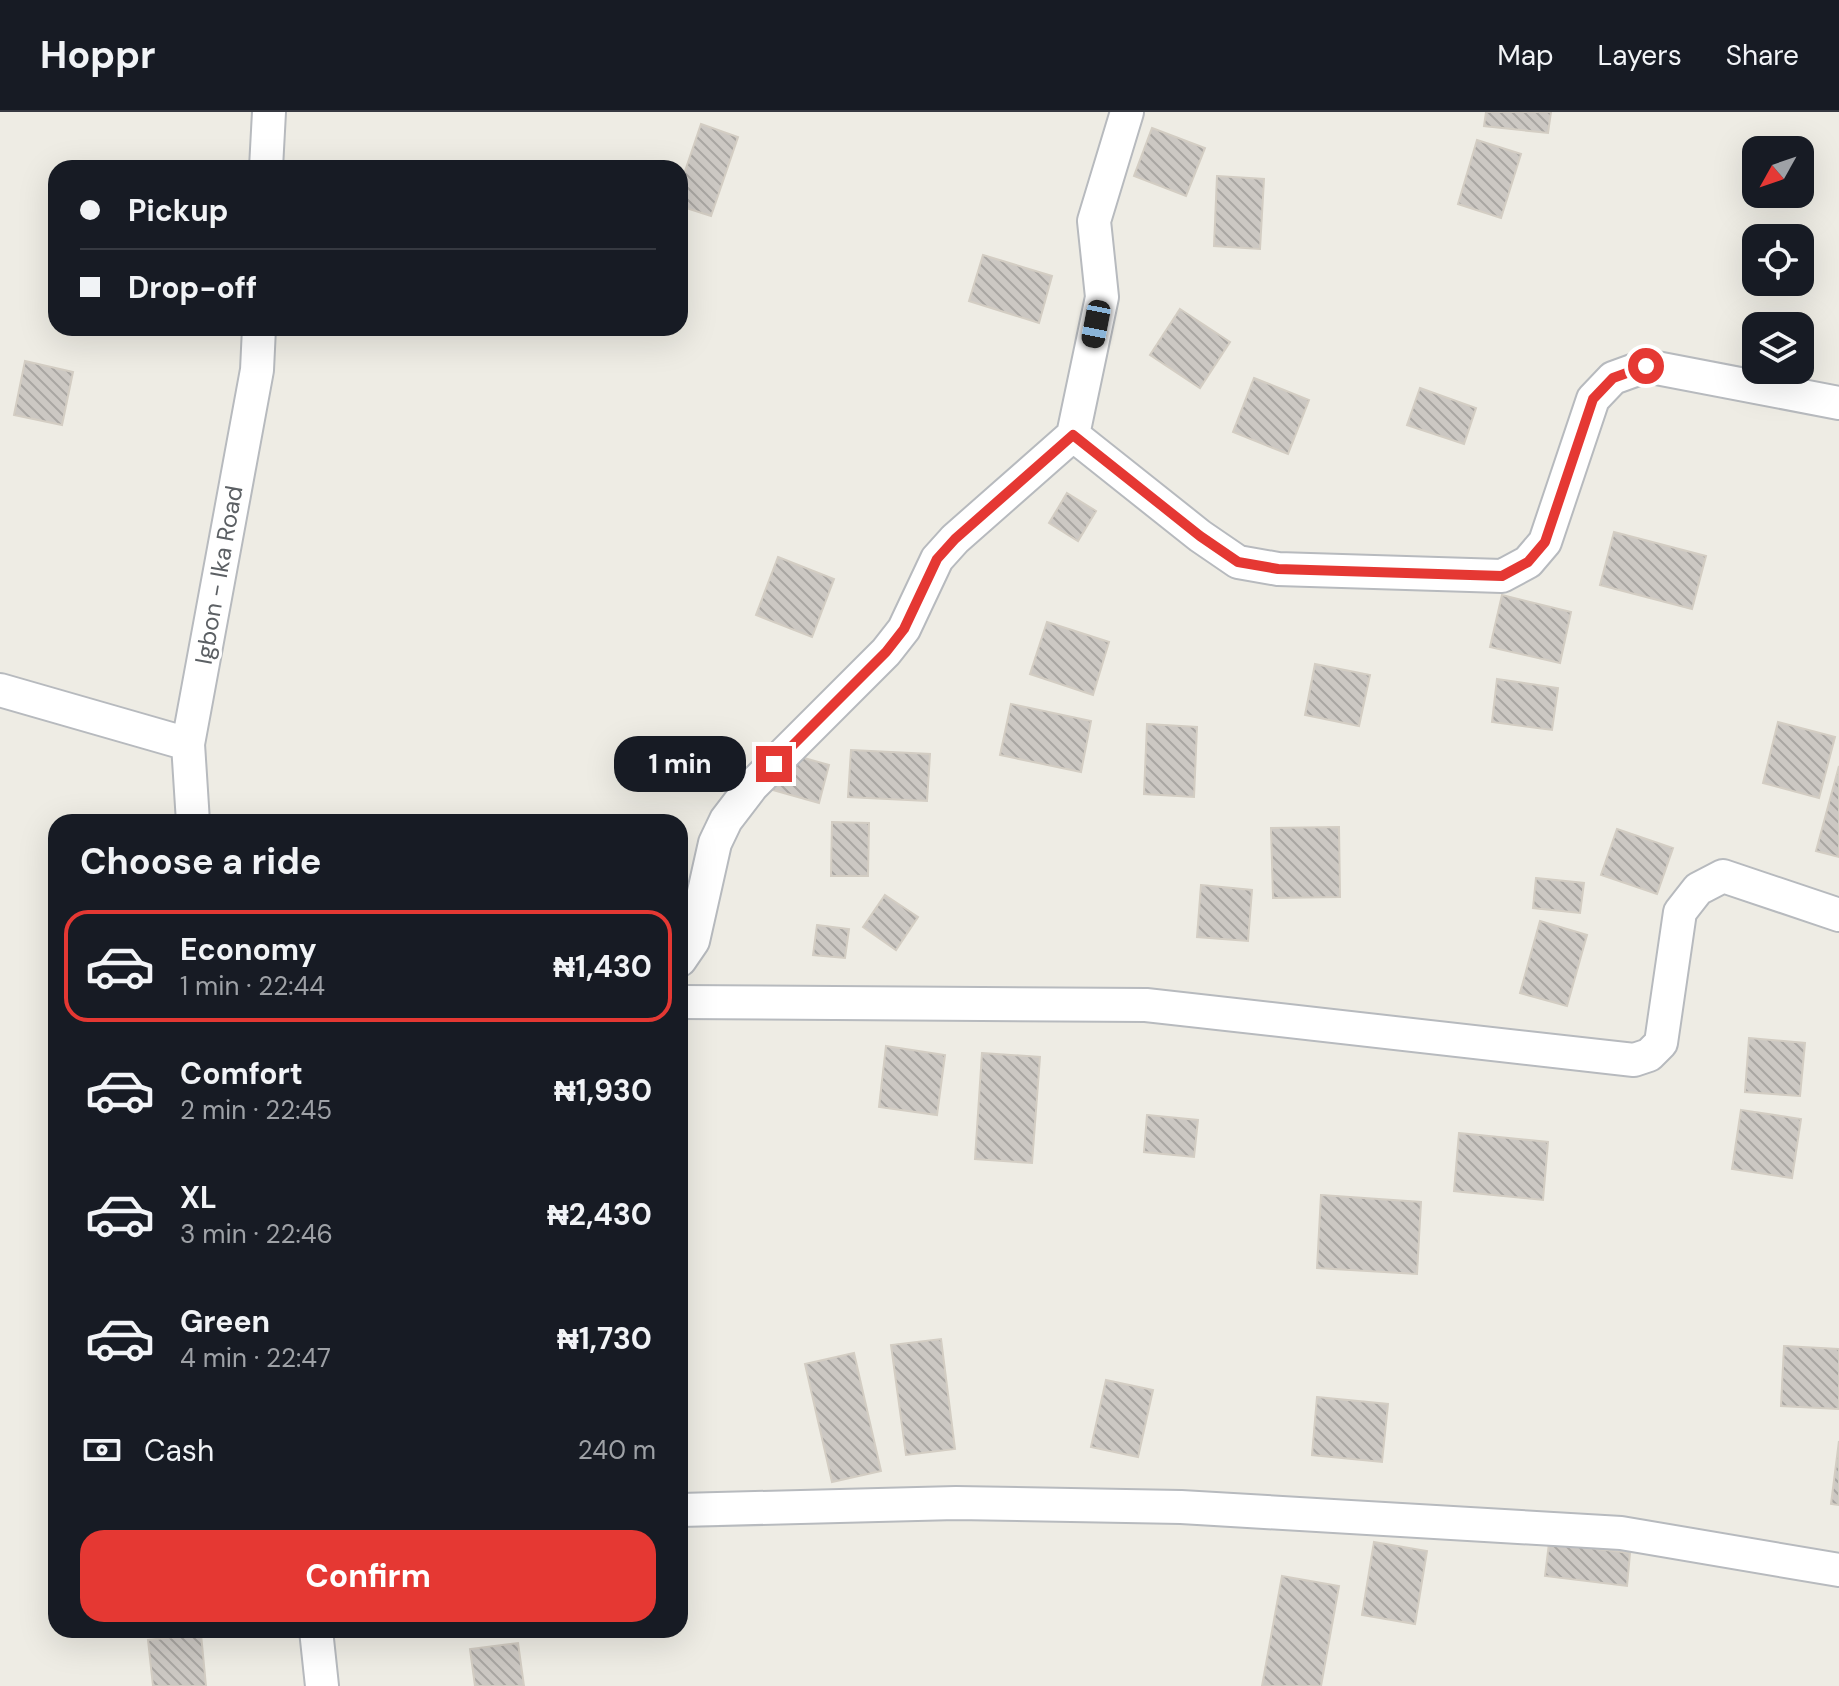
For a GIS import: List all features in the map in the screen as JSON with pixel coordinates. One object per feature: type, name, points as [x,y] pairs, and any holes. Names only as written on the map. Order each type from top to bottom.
[{"type":"street","points":[[266,160],[269,112]]},
{"type":"street","points":[[688,948],[693,941],[715,843],[743,797],[886,652],[904,629],[937,559],[955,539],[1073,435],[1102,297],[1094,221],[1127,112]]},
{"type":"street","name":"Igbon - Ika Road","points":[[192,814],[188,744],[257,370],[259,336]]},
{"type":"street","points":[[1073,435],[1200,536],[1238,562],[1278,569],[1502,576],[1528,562],[1545,542],[1593,399],[1613,378],[1646,366],[1839,403]]},
{"type":"street","points":[[0,690],[188,744]]},
{"type":"street","points":[[688,1002],[1146,1005],[1634,1060],[1649,1055],[1661,1043],[1680,912],[1698,889],[1723,876],[1839,915]]},
{"type":"street","points":[[688,1510],[956,1503],[1197,1508],[1621,1533],[1839,1570]]},
{"type":"street","points":[[317,1638],[322,1686]]},
{"type":"building","points":[[1486,112],[1551,112],[1548,133],[1484,126]]},
{"type":"building","points":[[701,124],[738,137],[711,216],[688,209],[688,162]]},
{"type":"building","points":[[1152,128],[1205,148],[1186,196],[1134,176]]},
{"type":"building","points":[[1477,140],[1521,154],[1501,218],[1458,204]]},
{"type":"building","points":[[1217,176],[1264,179],[1260,249],[1214,246]]},
{"type":"building","points":[[983,255],[1052,276],[1039,323],[969,301]]},
{"type":"building","points":[[1180,309],[1230,342],[1200,388],[1150,355]]},
{"type":"building","points":[[25,361],[73,372],[62,425],[14,415]]},
{"type":"building","points":[[1254,378],[1309,400],[1288,454],[1233,432]]},
{"type":"building","points":[[1420,388],[1476,408],[1464,444],[1407,425]]},
{"type":"building","points":[[1067,493],[1096,511],[1078,541],[1049,523]]},
{"type":"building","points":[[1614,532],[1706,556],[1692,609],[1600,585]]},
{"type":"building","points":[[778,557],[834,579],[812,637],[756,615]]},
{"type":"building","points":[[1502,595],[1571,612],[1560,663],[1490,647]]},
{"type":"building","points":[[1047,622],[1109,642],[1093,695],[1030,674]]},
{"type":"building","points":[[1315,664],[1370,675],[1359,726],[1305,715]]},
{"type":"building","points":[[1497,679],[1558,688],[1552,730],[1492,722]]},
{"type":"building","points":[[1011,704],[1091,721],[1081,772],[1000,755]]},
{"type":"building","points":[[1778,722],[1835,737],[1819,798],[1763,783]]},
{"type":"building","points":[[1147,724],[1197,727],[1194,797],[1144,794]]},
{"type":"building","points":[[851,750],[930,754],[927,801],[848,797]]},
{"type":"building","points":[[783,752],[829,765],[819,803],[773,790]]},
{"type":"building","points":[[1839,766],[1839,857],[1816,851]]},
{"type":"building","points":[[832,822],[869,823],[868,876],[831,876]]},
{"type":"building","points":[[1339,827],[1340,897],[1273,898],[1271,828]]},
{"type":"building","points":[[1617,829],[1673,848],[1657,894],[1601,875]]},
{"type":"building","points":[[1536,878],[1584,883],[1580,913],[1533,908]]},
{"type":"building","points":[[1201,885],[1252,890],[1248,941],[1197,937]]},
{"type":"building","points":[[885,895],[918,917],[896,950],[863,927]]},
{"type":"building","points":[[1540,921],[1587,935],[1567,1006],[1520,993]]},
{"type":"building","points":[[817,925],[849,929],[845,958],[813,955]]},
{"type":"building","points":[[1749,1038],[1805,1043],[1800,1096],[1745,1092]]},
{"type":"building","points":[[886,1046],[945,1055],[937,1115],[879,1107]]},
{"type":"building","points":[[982,1053],[1040,1057],[1032,1163],[975,1159]]},
{"type":"building","points":[[1741,1110],[1801,1119],[1792,1178],[1732,1169]]},
{"type":"building","points":[[1147,1115],[1198,1120],[1194,1157],[1144,1152]]},
{"type":"building","points":[[1459,1133],[1548,1142],[1543,1200],[1454,1191]]},
{"type":"building","points":[[1321,1195],[1421,1202],[1417,1274],[1317,1268]]},
{"type":"building","points":[[941,1339],[955,1449],[906,1455],[891,1345]]},
{"type":"building","points":[[1784,1346],[1839,1349],[1839,1409],[1781,1406]]},
{"type":"building","points":[[854,1353],[881,1471],[832,1482],[805,1364]]},
{"type":"building","points":[[1106,1380],[1153,1390],[1138,1457],[1091,1447]]},
{"type":"building","points":[[1317,1397],[1388,1404],[1382,1462],[1312,1455]]},
{"type":"building","points":[[1839,1441],[1839,1505],[1831,1504]]},
{"type":"building","points":[[1374,1542],[1427,1551],[1415,1624],[1362,1615]]},
{"type":"building","points":[[1549,1543],[1630,1553],[1627,1586],[1545,1576]]},
{"type":"building","points":[[1282,1576],[1339,1586],[1321,1686],[1262,1686]]},
{"type":"building","points":[[201,1638],[206,1686],[153,1686],[148,1640]]},
{"type":"building","points":[[518,1643],[524,1686],[475,1686],[470,1649]]},
{"type":"route","points":[[774,764],[886,652],[904,629],[937,559],[955,539],[1073,435],[1200,536],[1238,562],[1278,569],[1502,576],[1528,562],[1545,542],[1593,399],[1613,378],[1646,366]]}]
